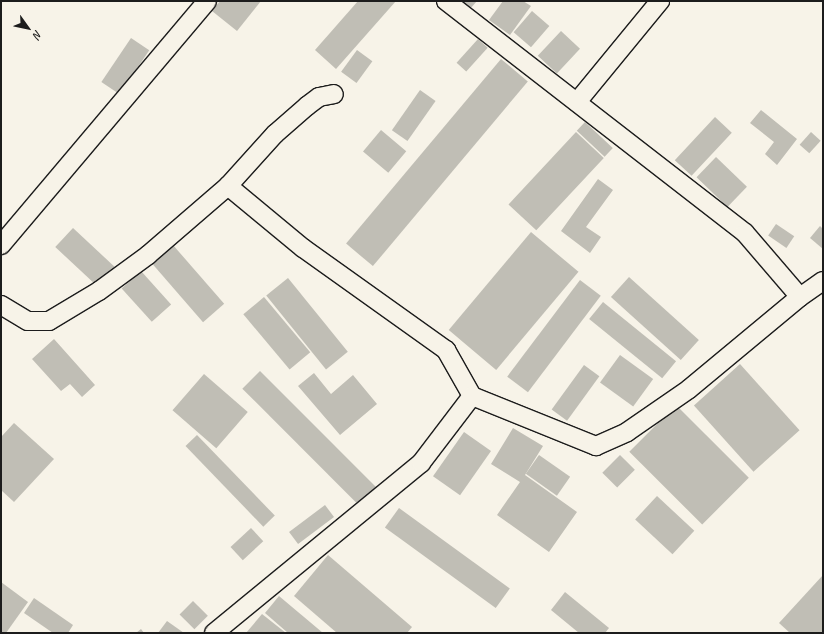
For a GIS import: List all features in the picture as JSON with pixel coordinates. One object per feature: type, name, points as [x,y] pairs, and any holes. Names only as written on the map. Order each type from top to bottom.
[{"type":"street","points":[[1,245],[207,1]]},
{"type":"street","points":[[446,1],[745,233],[800,296]]},
{"type":"street","points":[[577,102],[660,1]]},
{"type":"street","points":[[1,305],[28,321],[49,321],[58,317],[99,291],[148,255],[228,186],[275,134],[307,106],[319,98],[334,94]]},
{"type":"street","points":[[228,186],[303,248],[446,350],[472,396],[596,446],[627,432],[689,389],[800,296],[823,281]]},
{"type":"street","points":[[214,633],[421,463],[472,396]]},
{"type":"building","points":[[220,1],[261,1],[237,31],[212,11]]},
{"type":"building","points":[[358,1],[396,1],[336,69],[315,50]]},
{"type":"building","points":[[461,1],[477,1],[470,9]]},
{"type":"building","points":[[503,1],[523,1],[531,6],[510,35],[489,20]]},
{"type":"building","points":[[532,11],[549,26],[531,47],[514,32]]},
{"type":"building","points":[[561,31],[580,49],[557,74],[538,56]]},
{"type":"building","points":[[131,38],[149,50],[120,94],[101,82]]},
{"type":"building","points":[[478,39],[488,48],[466,71],[457,63]]},
{"type":"building","points":[[357,50],[372,61],[357,83],[341,72]]},
{"type":"building","points":[[501,59],[528,81],[373,266],[346,244]]},
{"type":"building","points":[[420,90],[436,101],[407,141],[392,130]]},
{"type":"building","points":[[761,110],[797,139],[777,165],[765,154],[774,142],[750,123]]},
{"type":"building","points":[[715,117],[732,133],[692,176],[675,160]]},
{"type":"building","points":[[585,122],[613,148],[605,157],[577,131]]},
{"type":"building","points":[[381,130],[406,151],[388,173],[363,151]]},
{"type":"building","points":[[576,132],[604,158],[536,230],[508,204]]},
{"type":"building","points":[[811,132],[821,141],[809,153],[800,145]]},
{"type":"building","points":[[716,157],[747,187],[727,207],[697,177]]},
{"type":"building","points":[[598,179],[613,190],[586,227],[601,237],[590,253],[561,231]]},
{"type":"building","points":[[776,224],[794,236],[786,248],[768,236]]},
{"type":"building","points":[[820,226],[823,229],[823,249],[810,238]]},
{"type":"building","points":[[73,228],[116,268],[98,287],[55,247]]},
{"type":"building","points":[[531,232],[578,272],[496,370],[449,330]]},
{"type":"building","points":[[173,245],[224,304],[203,322],[152,263]]},
{"type":"building","points":[[141,271],[171,304],[152,322],[122,288]]},
{"type":"building","points":[[629,277],[699,340],[681,360],[611,297]]},
{"type":"building","points":[[288,278],[348,352],[326,369],[266,296]]},
{"type":"building","points":[[580,280],[601,296],[528,392],[507,377]]},
{"type":"building","points":[[264,297],[310,352],[290,370],[243,314]]},
{"type":"building","points":[[603,302],[676,361],[662,378],[589,319]]},
{"type":"building","points":[[54,339],[95,385],[82,397],[70,384],[61,391],[32,359]]},
{"type":"building","points":[[620,355],[653,379],[633,407],[600,383]]},
{"type":"building","points":[[740,364],[800,430],[753,472],[694,405]]},
{"type":"building","points":[[584,365],[599,376],[567,421],[552,409]]},
{"type":"building","points":[[260,371],[376,487],[358,505],[242,389]]},
{"type":"building","points":[[314,373],[331,394],[353,375],[377,404],[340,435],[298,386]]},
{"type":"building","points":[[204,374],[248,412],[216,448],[173,410]]},
{"type":"building","points":[[676,405],[749,478],[702,525],[629,452]]},
{"type":"building","points":[[14,423],[54,459],[14,502],[1,490],[1,437]]},
{"type":"building","points":[[513,428],[543,446],[525,475],[577,512],[549,552],[497,515],[520,482],[491,464]]},
{"type":"building","points":[[464,432],[491,451],[460,495],[433,476]]},
{"type":"building","points":[[197,435],[275,516],[263,527],[185,446]]},
{"type":"building","points":[[539,455],[570,477],[557,496],[526,474]]},
{"type":"building","points":[[620,455],[635,470],[617,488],[602,473]]},
{"type":"building","points":[[657,496],[694,531],[672,554],[635,519]]},
{"type":"building","points":[[325,505],[334,517],[298,544],[289,532]]},
{"type":"building","points":[[399,508],[510,589],[496,608],[385,527]]},
{"type":"building","points":[[251,528],[263,541],[243,560],[231,547]]},
{"type":"building","points":[[328,555],[412,627],[407,633],[337,633],[294,596]]},
{"type":"building","points":[[823,575],[823,633],[790,633],[779,623]]},
{"type":"building","points":[[1,582],[28,602],[6,633],[1,633]]},
{"type":"building","points":[[565,592],[609,628],[605,633],[579,633],[551,610]]},
{"type":"building","points":[[279,596],[323,633],[288,633],[265,613]]},
{"type":"building","points":[[34,598],[73,625],[68,633],[53,633],[24,613]]},
{"type":"building","points":[[193,601],[208,616],[194,629],[180,614]]},
{"type":"building","points":[[262,614],[286,633],[246,633]]},
{"type":"building","points":[[167,621],[184,633],[158,633]]},
{"type":"building","points":[[141,629],[144,633],[136,633]]}]
